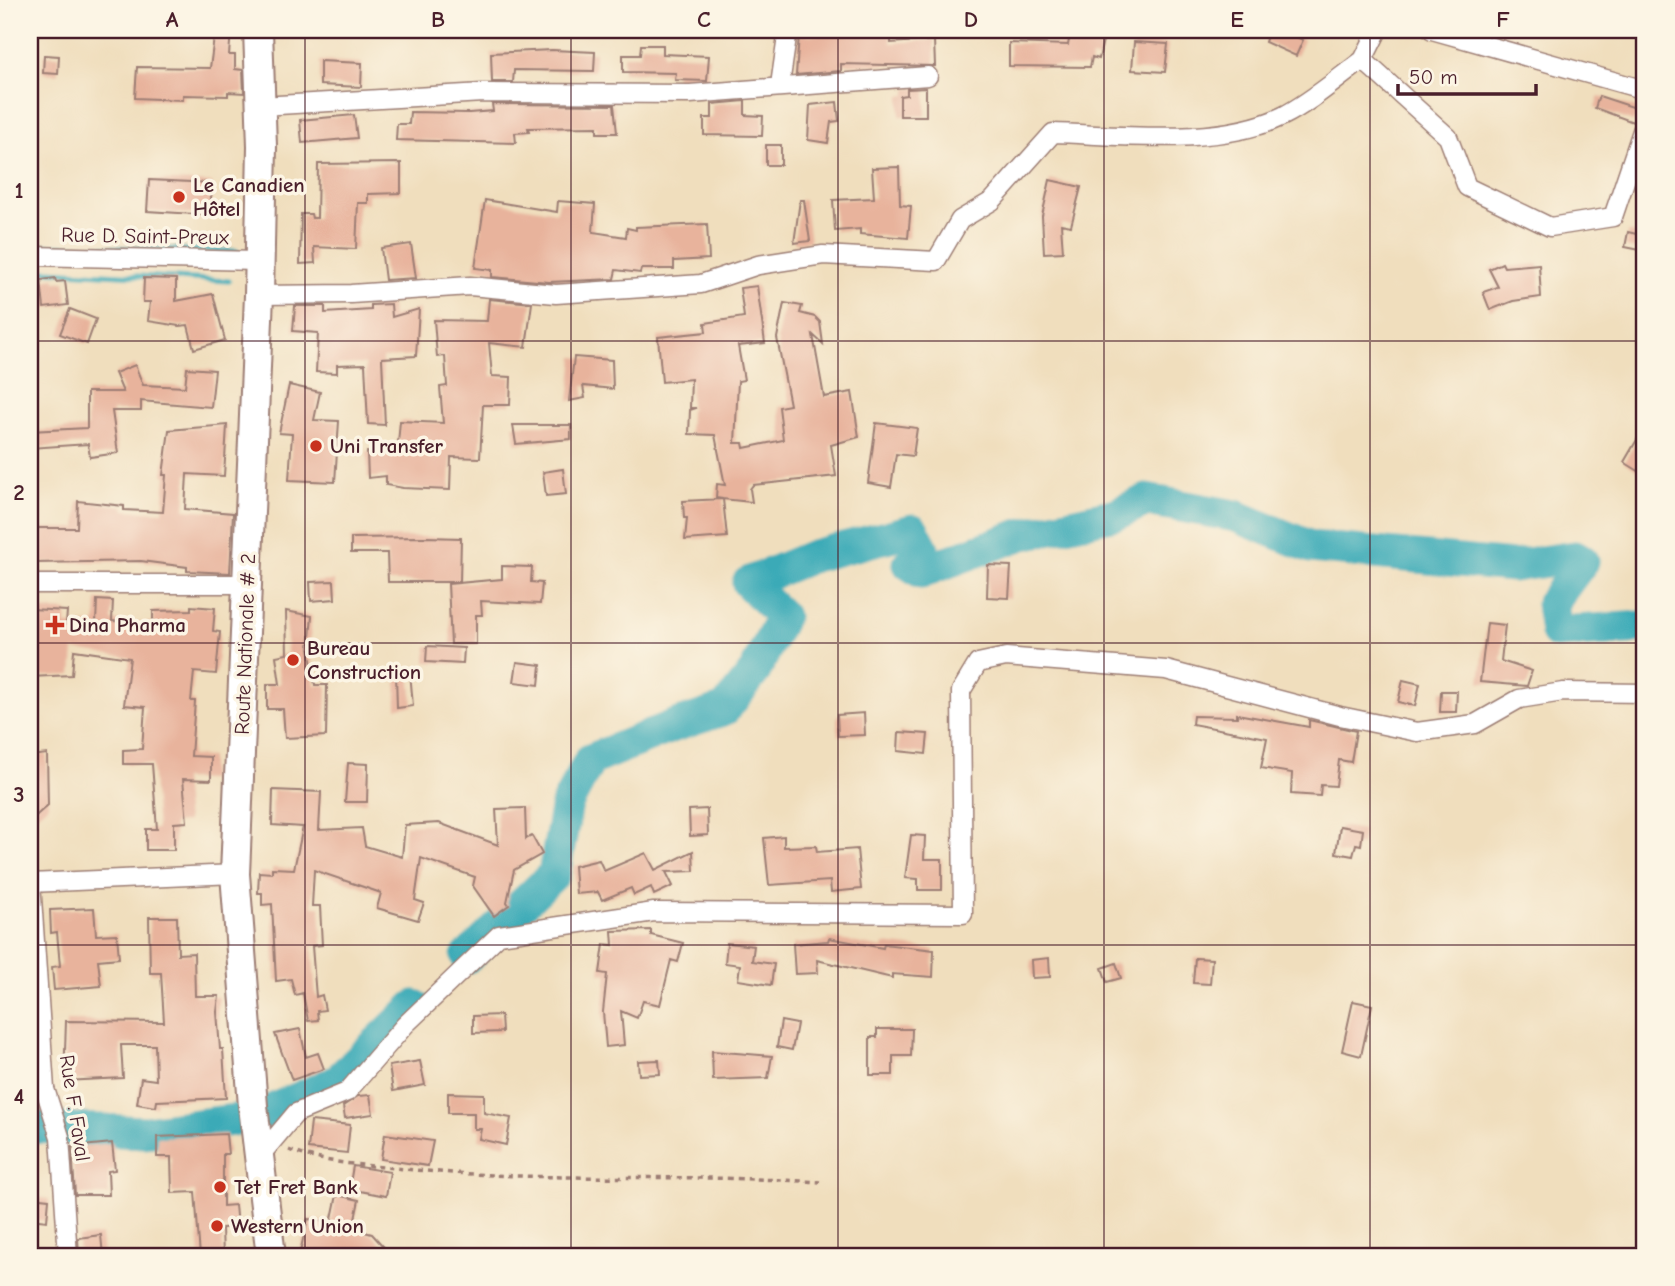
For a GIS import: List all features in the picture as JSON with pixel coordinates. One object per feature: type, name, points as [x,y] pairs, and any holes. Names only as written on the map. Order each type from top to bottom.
[{"type":"main road","name":"Route Nationale # 2","points":[[258,30],[261,106],[259,295],[235,874],[253,1106],[262,1148],[271,1256]]},
{"type":"street","points":[[780,85],[788,30]]},
{"type":"street","points":[[259,295],[351,294],[470,286],[556,294],[701,284],[758,265],[823,255],[936,261],[960,220],[992,201],[1053,133],[1154,136],[1231,131],[1283,116],[1363,60],[1378,30]]},
{"type":"street","points":[[1432,30],[1645,90]]},
{"type":"street","points":[[1363,60],[1448,137],[1467,187],[1550,227],[1613,218],[1645,122]]},
{"type":"street","points":[[261,106],[484,93],[691,94],[780,85],[928,76]]},
{"type":"street","name":"Rue D. Saint-Preux","points":[[30,256],[258,261]]},
{"type":"street","points":[[30,584],[247,584]]},
{"type":"street","points":[[262,1148],[296,1113],[347,1092],[405,1025],[499,935],[654,912],[963,914],[961,691],[978,663],[1006,657],[1167,670],[1340,716],[1417,732],[1475,724],[1519,699],[1563,692],[1645,693]]},
{"type":"street","points":[[30,883],[235,874]]},
{"type":"street","name":"Rue F. Faval","points":[[30,883],[45,1089],[60,1137],[68,1256]]},
{"type":"path","points":[[262,1148],[304,1156],[473,1176],[658,1175],[820,1182]]},
{"type":"building","points":[[215,30],[231,30],[229,55],[235,55],[235,69],[243,70],[244,93],[228,92],[228,96],[183,95],[183,100],[135,98],[137,67],[210,68]]},
{"type":"building","points":[[1071,30],[1104,35],[1099,59],[1092,57],[1090,67],[1009,66],[1009,43],[1068,45]]},
{"type":"building","points":[[1269,30],[1282,30],[1303,40],[1296,56],[1265,42]]},
{"type":"building","points":[[891,34],[891,43],[934,40],[935,66],[841,64],[841,71],[796,75],[799,35]]},
{"type":"building","points":[[1134,42],[1168,44],[1165,72],[1132,70]]},
{"type":"building","points":[[641,45],[663,45],[663,54],[709,56],[707,81],[675,80],[676,73],[623,72],[623,55],[640,55]]},
{"type":"building","points":[[552,50],[595,52],[594,71],[514,70],[513,82],[492,82],[491,53]]},
{"type":"building","points":[[44,55],[59,56],[58,74],[43,73]]},
{"type":"building","points":[[320,61],[362,63],[361,87],[320,85]]},
{"type":"building","points":[[926,88],[926,116],[900,116],[900,96],[907,95],[907,89]]},
{"type":"building","points":[[1599,96],[1645,111],[1637,114],[1633,122],[1595,108]]},
{"type":"building","points":[[745,101],[745,115],[763,116],[762,136],[704,135],[704,118],[712,118],[712,104]]},
{"type":"building","points":[[837,102],[839,121],[831,122],[828,143],[808,140],[810,105]]},
{"type":"building","points":[[492,104],[614,105],[617,133],[597,133],[597,127],[528,128],[529,132],[515,133],[516,143],[396,140],[397,124],[409,124],[410,112],[493,111]]},
{"type":"building","points":[[354,115],[357,138],[302,143],[300,120]]},
{"type":"building","points":[[766,145],[781,145],[781,165],[766,165]]},
{"type":"building","points":[[401,163],[401,193],[368,194],[368,203],[358,203],[356,249],[314,247],[315,263],[300,264],[301,214],[311,214],[312,218],[317,218],[318,164]]},
{"type":"building","points":[[899,167],[900,205],[911,206],[908,238],[860,234],[860,229],[835,231],[833,200],[874,198],[872,168]]},
{"type":"building","name":"Le Canadien Hôtel","points":[[149,180],[212,183],[210,215],[147,211]]},
{"type":"building","points":[[1050,180],[1081,187],[1071,226],[1061,224],[1063,252],[1044,253],[1042,216]]},
{"type":"building","points":[[485,200],[557,212],[558,201],[595,204],[593,232],[626,237],[627,228],[636,230],[636,227],[707,224],[709,259],[674,261],[674,269],[641,269],[640,273],[616,270],[614,279],[549,282],[492,277],[492,270],[475,268]]},
{"type":"building","points":[[800,200],[804,200],[810,241],[794,243]]},
{"type":"building","points":[[1628,232],[1645,236],[1645,251],[1625,247]]},
{"type":"building","points":[[411,244],[416,278],[385,280],[381,248]]},
{"type":"building","points":[[1502,263],[1504,267],[1539,264],[1541,297],[1513,301],[1490,310],[1483,292],[1498,287],[1489,269]]},
{"type":"building","points":[[55,278],[56,282],[65,281],[68,305],[44,308],[41,280]]},
{"type":"building","points":[[144,278],[176,279],[176,301],[213,294],[225,340],[194,349],[188,325],[148,321],[150,302],[143,302]]},
{"type":"building","points":[[757,286],[765,343],[738,346],[744,380],[738,381],[735,443],[743,443],[744,448],[783,440],[779,407],[790,405],[777,338],[784,303],[802,306],[800,313],[815,317],[820,322],[823,344],[813,335],[824,397],[852,392],[859,437],[831,445],[836,476],[753,485],[750,489],[752,502],[716,498],[717,484],[725,485],[715,435],[689,434],[690,410],[696,408],[690,408],[691,379],[662,382],[658,337],[706,332],[705,323],[744,317],[740,288]]},
{"type":"building","points":[[489,299],[532,303],[526,347],[489,343],[492,376],[511,377],[510,405],[483,405],[480,458],[451,457],[450,490],[403,488],[386,485],[386,476],[368,478],[367,452],[397,455],[400,421],[443,423],[440,387],[447,386],[445,356],[437,357],[434,320],[487,321]]},
{"type":"building","points":[[391,304],[392,317],[419,309],[416,356],[382,358],[385,425],[368,424],[365,364],[337,365],[337,373],[316,372],[318,333],[293,331],[295,306],[325,306],[325,313],[371,310],[371,305]]},
{"type":"building","points":[[70,309],[96,319],[87,344],[60,334]]},
{"type":"building","points":[[574,357],[612,360],[613,389],[583,386],[585,398],[569,401]]},
{"type":"building","points":[[135,365],[143,385],[185,387],[187,368],[215,370],[211,407],[141,401],[141,411],[112,411],[118,453],[90,457],[88,444],[30,448],[30,431],[87,428],[87,392],[123,392],[115,373]]},
{"type":"building","points":[[289,385],[320,392],[314,420],[339,421],[335,482],[289,480],[292,434],[279,433]]},
{"type":"building","points":[[876,423],[917,428],[913,456],[896,454],[891,487],[868,483]]},
{"type":"building","points":[[227,425],[224,476],[187,474],[185,509],[233,513],[230,573],[187,571],[187,567],[141,561],[35,563],[33,528],[77,528],[78,501],[124,506],[124,510],[163,512],[166,475],[163,475],[169,430]]},
{"type":"building","points":[[513,425],[571,425],[571,439],[516,444]]},
{"type":"building","points":[[1645,426],[1645,475],[1624,462]]},
{"type":"building","points":[[563,469],[566,494],[546,496],[543,472]]},
{"type":"building","points":[[723,499],[727,537],[685,540],[687,518],[684,518],[683,501]]},
{"type":"building","points":[[351,538],[461,538],[460,582],[388,582],[387,553],[351,553]]},
{"type":"building","points":[[988,565],[1011,566],[1009,598],[987,597]]},
{"type":"building","points":[[502,566],[532,567],[531,582],[542,583],[540,604],[481,601],[482,615],[476,615],[476,644],[451,644],[448,584],[502,579]]},
{"type":"building","points":[[334,581],[335,599],[311,601],[310,582]]},
{"type":"building","points":[[97,600],[113,601],[112,621],[153,623],[153,611],[191,610],[191,606],[215,608],[213,631],[220,632],[216,674],[194,672],[191,701],[195,701],[191,756],[211,757],[211,780],[183,779],[187,822],[174,823],[174,850],[146,850],[146,829],[157,829],[152,764],[123,764],[123,750],[142,749],[145,707],[124,705],[130,658],[74,650],[72,675],[30,677],[31,609],[67,611],[66,625],[96,623]]},
{"type":"building","points":[[286,611],[312,616],[309,648],[315,685],[327,685],[326,736],[285,738],[283,709],[267,709],[267,684],[280,684],[276,656],[287,654]]},
{"type":"building","points":[[1487,623],[1505,625],[1501,661],[1532,671],[1527,686],[1480,682]]},
{"type":"building","points":[[427,646],[464,648],[463,664],[426,662]]},
{"type":"building","points":[[517,662],[541,665],[539,685],[514,682]]},
{"type":"building","points":[[410,672],[413,706],[397,708],[396,673]]},
{"type":"building","points":[[1403,680],[1420,684],[1415,706],[1398,702]]},
{"type":"building","points":[[1441,691],[1457,691],[1456,712],[1440,712]]},
{"type":"building","points":[[864,713],[865,735],[838,736],[837,715]]},
{"type":"building","points":[[1237,714],[1309,727],[1309,720],[1356,731],[1351,762],[1339,760],[1336,786],[1321,785],[1320,796],[1291,794],[1292,773],[1261,768],[1267,738],[1192,724],[1193,716],[1237,717]]},
{"type":"building","points":[[899,732],[928,734],[926,754],[898,751]]},
{"type":"building","points":[[47,754],[48,805],[30,821],[30,756]]},
{"type":"building","points":[[348,763],[368,764],[367,802],[345,802]]},
{"type":"building","points":[[273,790],[321,792],[319,830],[362,828],[365,846],[402,857],[405,825],[439,823],[498,845],[496,809],[525,808],[526,839],[532,836],[542,854],[514,870],[507,902],[509,905],[494,916],[473,886],[475,877],[421,858],[415,900],[424,903],[418,920],[377,908],[381,893],[314,870],[312,906],[320,906],[322,945],[312,946],[316,997],[322,995],[325,1010],[317,1011],[318,1020],[308,1021],[303,993],[295,995],[291,979],[276,981],[272,904],[262,905],[262,893],[258,893],[259,872],[272,873],[272,868],[294,869],[303,827],[272,825]]},
{"type":"building","points":[[707,809],[708,835],[690,836],[689,810]]},
{"type":"building","points":[[1340,826],[1363,830],[1361,845],[1356,844],[1353,856],[1336,853]]},
{"type":"building","points":[[911,835],[925,836],[924,859],[942,859],[942,890],[918,890],[918,879],[905,878]]},
{"type":"building","points":[[784,836],[784,847],[816,846],[817,852],[857,849],[861,889],[831,892],[830,881],[769,885],[764,838]]},
{"type":"building","points":[[693,851],[694,871],[666,872],[673,886],[654,895],[651,887],[634,895],[631,888],[602,900],[598,892],[576,894],[574,866],[599,860],[604,871],[646,853],[655,870]]},
{"type":"building","points":[[94,908],[96,935],[117,934],[119,958],[98,960],[101,986],[54,990],[52,967],[60,966],[57,932],[51,933],[50,910]]},
{"type":"building","points":[[149,917],[177,917],[178,954],[194,953],[195,996],[219,996],[217,1012],[220,1049],[223,1049],[226,1098],[157,1101],[156,1107],[137,1104],[141,1078],[156,1080],[155,1045],[121,1045],[123,1078],[64,1081],[66,1021],[164,1022],[161,973],[150,973]]},
{"type":"building","points":[[651,930],[651,935],[683,943],[678,962],[671,960],[660,1005],[643,1001],[637,1018],[621,1011],[624,1045],[606,1047],[603,1012],[607,974],[600,973],[604,944],[613,945],[612,931]]},
{"type":"building","points":[[829,938],[883,948],[884,944],[934,950],[933,977],[892,974],[892,978],[817,960],[818,973],[795,974],[793,944],[828,941]]},
{"type":"building","points":[[727,943],[754,946],[752,961],[774,964],[771,985],[738,980],[740,965],[725,963]]},
{"type":"building","points":[[1049,958],[1050,977],[1032,978],[1031,960]]},
{"type":"building","points":[[1195,958],[1212,959],[1210,984],[1193,983]]},
{"type":"building","points":[[1116,963],[1121,978],[1107,982],[1102,968]]},
{"type":"building","points":[[1353,1001],[1372,1005],[1361,1056],[1342,1051]]},
{"type":"building","points":[[501,1015],[502,1032],[473,1033],[473,1016]]},
{"type":"building","points":[[781,1021],[797,1024],[792,1050],[777,1047]]},
{"type":"building","points":[[300,1029],[306,1057],[318,1053],[324,1069],[292,1080],[275,1034]]},
{"type":"building","points":[[877,1029],[912,1029],[911,1056],[893,1056],[893,1075],[870,1075],[870,1037],[877,1037]]},
{"type":"building","points":[[712,1051],[772,1056],[768,1078],[713,1080]]},
{"type":"building","points":[[659,1060],[660,1074],[639,1075],[638,1061]]},
{"type":"building","points":[[420,1061],[425,1085],[393,1091],[389,1066]]},
{"type":"building","points":[[448,1093],[484,1094],[484,1113],[511,1118],[506,1145],[479,1139],[481,1129],[474,1129],[474,1113],[448,1113]]},
{"type":"building","points":[[370,1095],[373,1114],[345,1118],[343,1106],[358,1096]]},
{"type":"building","points":[[311,1121],[350,1125],[347,1153],[308,1149]]},
{"type":"building","points":[[226,1134],[228,1154],[223,1154],[223,1206],[235,1205],[237,1227],[222,1228],[223,1256],[200,1256],[195,1192],[172,1193],[171,1157],[157,1157],[157,1137]]},
{"type":"building","points":[[385,1134],[433,1141],[428,1166],[381,1159]]},
{"type":"building","points":[[112,1143],[115,1170],[108,1171],[109,1195],[75,1195],[72,1147]]},
{"type":"building","points":[[353,1166],[390,1172],[386,1196],[349,1189]]},
{"type":"building","points":[[337,1195],[359,1200],[353,1229],[372,1234],[392,1256],[299,1256],[308,1219],[331,1223]]},
{"type":"building","points":[[30,1197],[49,1199],[47,1221],[30,1219]]},
{"type":"building","points":[[101,1235],[103,1256],[79,1256],[78,1238]]},
{"type":"waterway","points":[[30,245],[237,251]]},
{"type":"waterway","points":[[30,270],[229,281]]},
{"type":"waterway","points":[[467,957],[554,874],[567,804],[590,760],[671,727],[725,709],[755,671],[782,616],[748,583],[813,556],[913,530],[923,549],[909,564],[921,572],[1020,535],[1116,514],[1147,500],[1236,516],[1311,547],[1513,566],[1575,557],[1583,561],[1552,603],[1556,632],[1645,627]]},
{"type":"waterway","points":[[30,1127],[145,1132],[256,1117],[337,1081],[415,1006]]},
{"type":"place","name":"Le Canadien Hôtel","points":[[179,197]]},
{"type":"place","name":"Uni Transfer","points":[[316,446]]},
{"type":"place","name":"Dina Pharma","points":[[55,625]]},
{"type":"place","name":"Bureau Construction","points":[[293,660]]},
{"type":"place","name":"Tet Fret Bank","points":[[220,1187]]},
{"type":"place","name":"Western Union","points":[[217,1226]]}]
